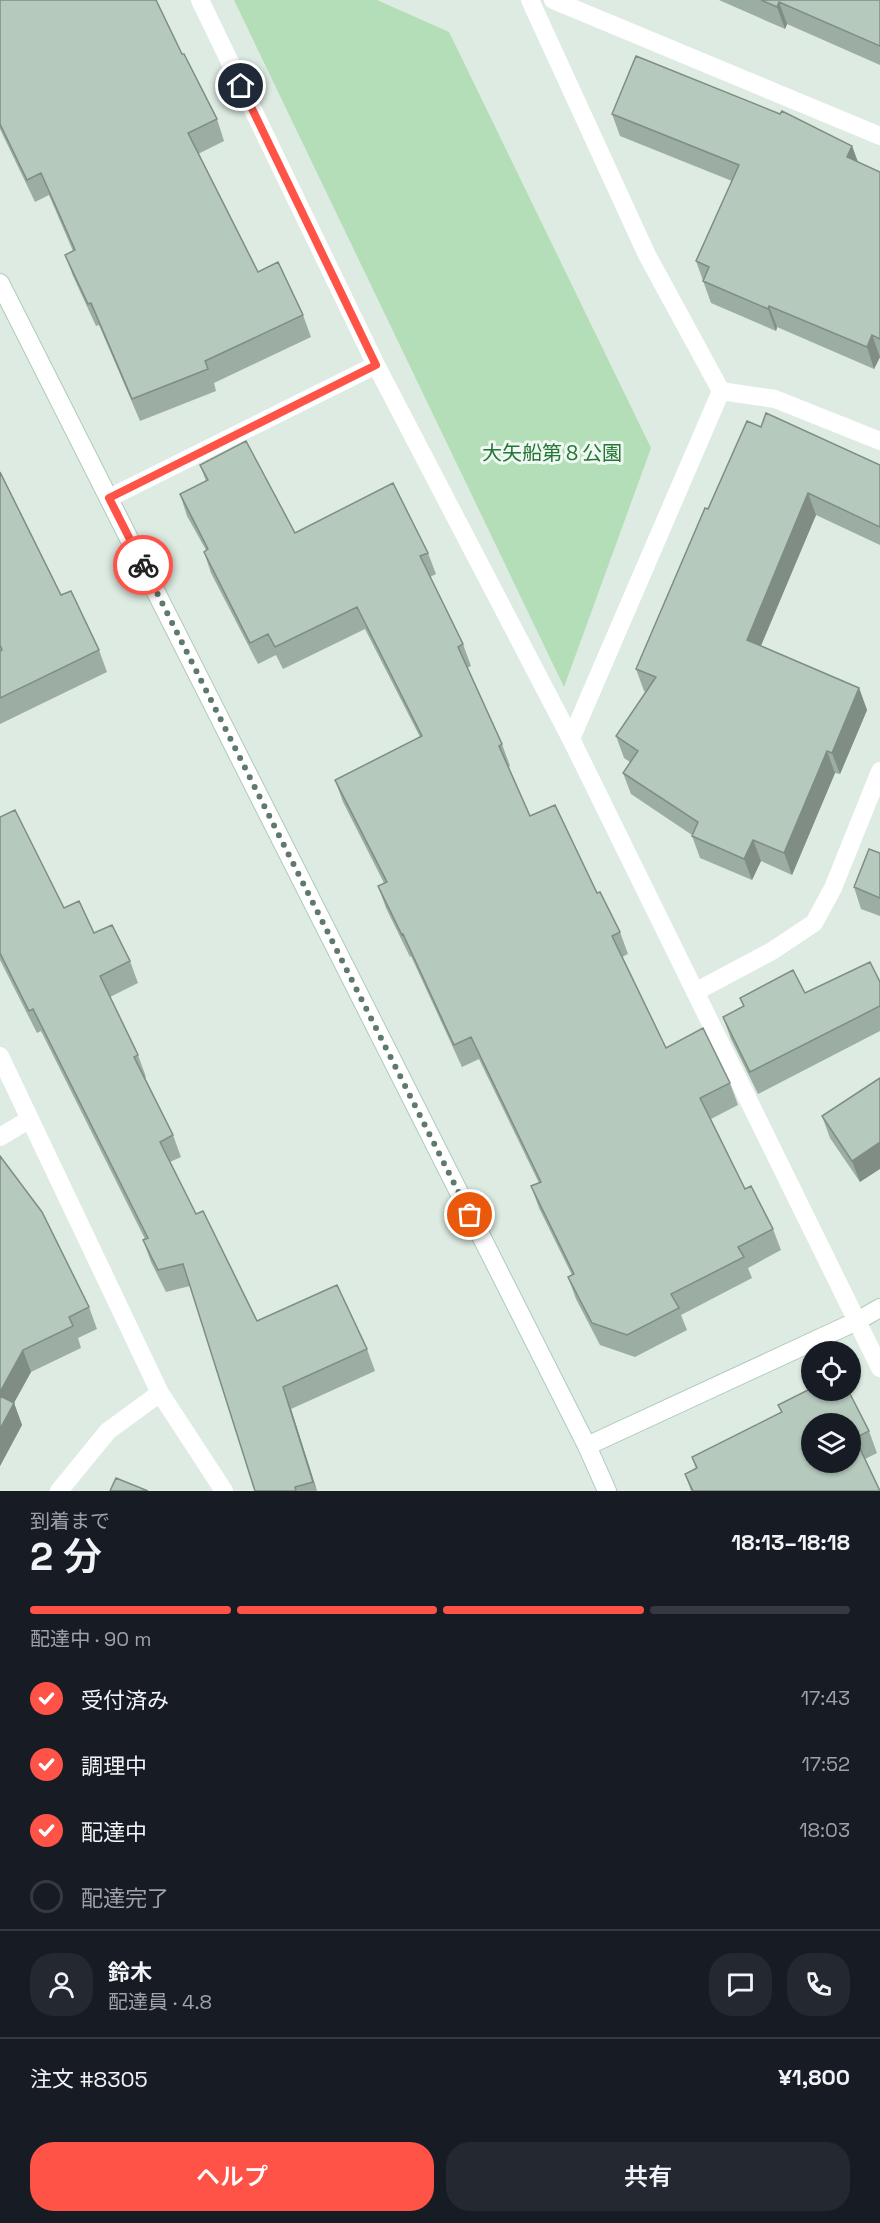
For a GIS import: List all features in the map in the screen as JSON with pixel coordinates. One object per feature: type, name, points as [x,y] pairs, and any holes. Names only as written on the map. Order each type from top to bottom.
[{"type":"street","points":[[200,0],[376,365],[571,739],[880,1368]]},
{"type":"street","points":[[530,0],[647,255],[721,391]]},
{"type":"street","points":[[552,0],[880,136]]},
{"type":"street","points":[[0,283],[607,1491]]},
{"type":"street","points":[[109,498],[376,365]]},
{"type":"street","points":[[571,739],[721,391]]},
{"type":"street","points":[[721,391],[775,399],[880,441]]},
{"type":"street","points":[[695,992],[772,951],[814,923],[833,888],[880,771]]},
{"type":"street","points":[[0,1056],[160,1393],[224,1491]]},
{"type":"street","points":[[0,1137],[30,1119]]},
{"type":"street","points":[[586,1446],[857,1321],[880,1308]]},
{"type":"street","points":[[58,1491],[108,1431],[160,1393]]},
{"type":"green space","name":"大矢船第８公園","points":[[234,0],[377,0],[449,32],[651,448],[564,687]]},
{"type":"building","points":[[0,0],[156,0],[217,119],[188,133],[258,272],[278,262],[303,315],[205,361],[208,369],[132,399],[91,303],[88,304],[65,255],[75,250],[41,173],[27,180],[0,124]]},
{"type":"building","points":[[761,0],[880,0],[880,46],[779,2],[777,7]]},
{"type":"building","points":[[636,56],[780,114],[782,111],[852,146],[847,157],[880,172],[880,339],[872,335],[867,347],[703,281],[709,267],[696,261],[739,165],[612,114]]},
{"type":"building","points":[[766,413],[880,465],[880,527],[808,493],[747,640],[859,688],[832,753],[827,751],[784,853],[753,840],[744,859],[692,836],[698,822],[623,773],[638,751],[616,736],[656,677],[636,669],[705,508],[708,509],[747,421],[761,427]]},
{"type":"building","points":[[246,441],[295,533],[393,483],[428,553],[420,556],[463,644],[458,647],[502,744],[499,746],[530,816],[555,805],[597,893],[600,892],[620,932],[612,936],[666,1048],[703,1028],[730,1083],[700,1098],[745,1189],[751,1186],[773,1229],[738,1247],[744,1257],[671,1294],[679,1308],[627,1335],[592,1323],[568,1277],[574,1274],[531,1186],[541,1182],[471,1037],[454,1045],[403,934],[378,886],[387,882],[335,780],[422,736],[357,607],[275,647],[268,634],[250,643],[204,552],[208,549],[180,494],[208,480],[200,465]]},
{"type":"building","points":[[0,472],[61,595],[71,591],[99,650],[0,698],[0,651],[2,650],[0,645]]},
{"type":"building","points":[[15,810],[64,908],[79,901],[94,933],[112,925],[130,961],[100,976],[138,1055],[134,1057],[173,1135],[160,1142],[196,1214],[203,1211],[257,1321],[337,1285],[367,1349],[283,1387],[313,1482],[295,1487],[296,1491],[255,1491],[183,1264],[158,1270],[143,1240],[148,1238],[33,1009],[29,1011],[0,953],[0,817]]},
{"type":"building","points":[[869,849],[880,853],[880,898],[854,887]]},
{"type":"building","points":[[870,962],[880,982],[880,1006],[750,1072],[723,1017],[744,1006],[740,998],[793,970],[805,993]]},
{"type":"building","points":[[880,1078],[880,1142],[852,1161],[822,1116]]},
{"type":"building","points":[[0,1156],[42,1212],[89,1307],[69,1317],[73,1326],[23,1350],[0,1392]]},
{"type":"building","points":[[801,1394],[801,1401],[854,1401],[860,1413],[801,1413],[801,1473],[861,1473],[861,1451],[880,1491],[693,1491],[685,1474],[697,1468],[692,1457],[782,1412],[778,1405]]},
{"type":"building","points":[[0,1396],[14,1403],[0,1429]]},
{"type":"building","points":[[861,1415],[869,1431],[861,1435]]},
{"type":"building","points":[[116,1478],[148,1491],[110,1491]]},
{"type":"way so far","points":[[143,565],[470,1215]]},
{"type":"route","points":[[143,565],[109,498],[376,365],[241,86]]}]
